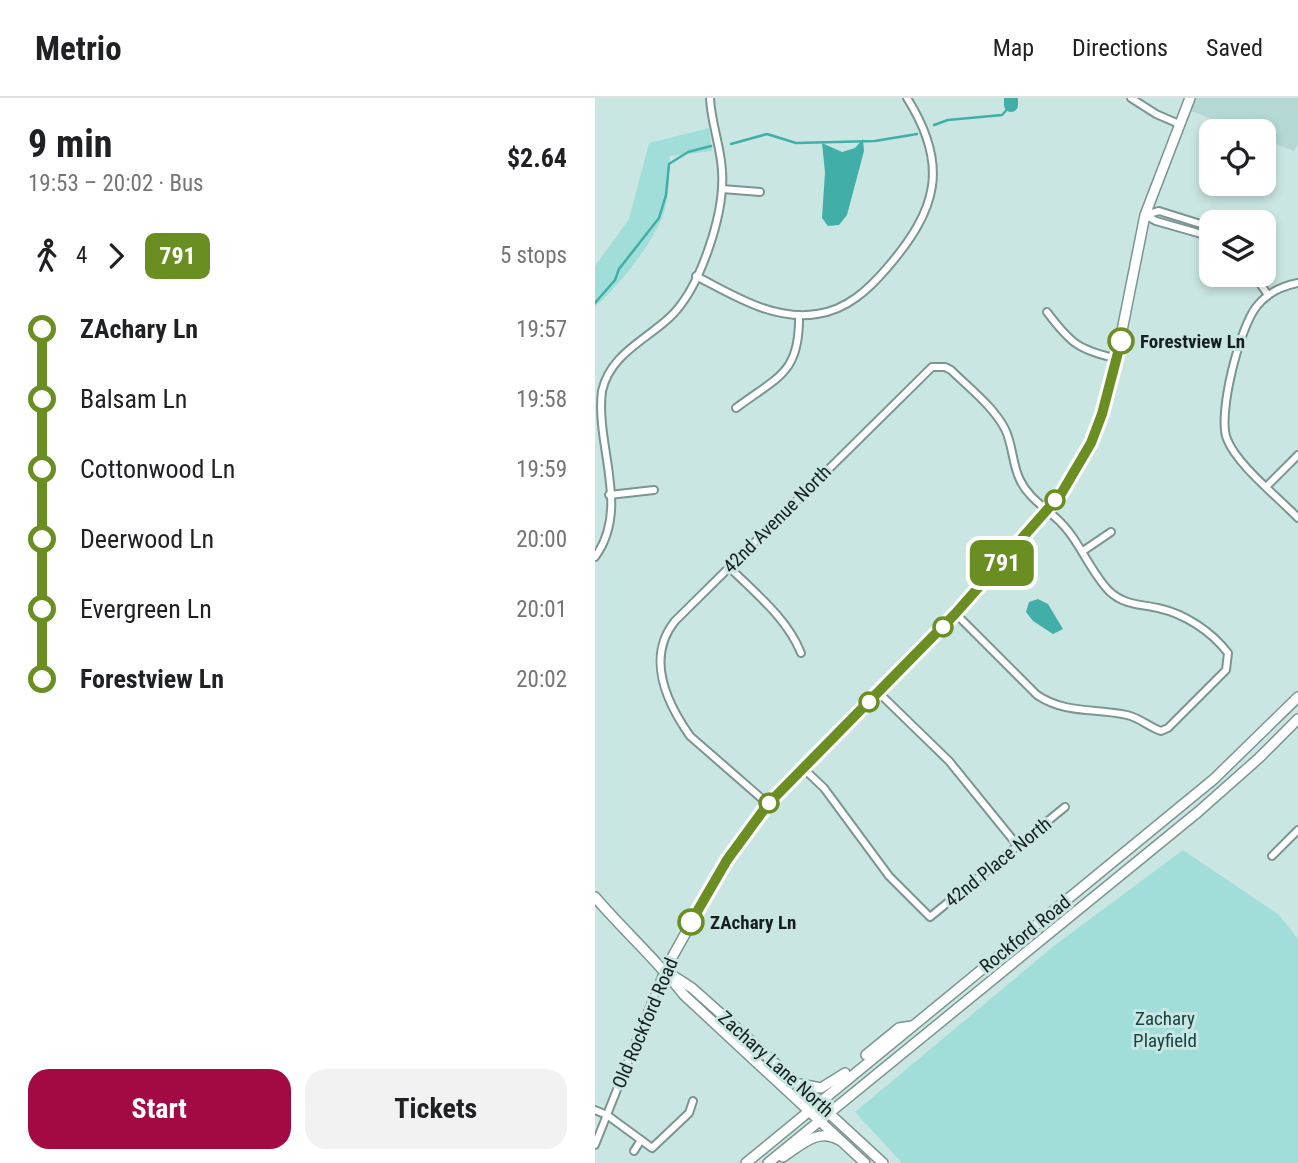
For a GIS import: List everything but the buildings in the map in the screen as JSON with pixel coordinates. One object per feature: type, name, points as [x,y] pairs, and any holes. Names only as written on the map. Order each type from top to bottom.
[{"type":"street","points":[[595,557],[605,542],[611,518],[600,409],[602,390],[608,374],[630,348],[679,307],[696,276],[716,228],[722,189],[722,164],[710,98]]},
{"type":"street","points":[[696,276],[768,310],[799,314],[817,314],[833,310],[862,293],[904,248],[923,220],[933,183],[931,149],[924,128],[907,98]]},
{"type":"street","points":[[1131,98],[1156,114],[1179,124]]},
{"type":"street","name":"Old Rockford Road","points":[[595,1145],[665,970],[721,870],[746,832],[768,804],[955,614],[1047,511],[1076,470],[1091,443],[1102,414],[1118,359],[1145,215],[1190,98]]},
{"type":"street","points":[[722,189],[760,192]]},
{"type":"street","points":[[1145,215],[1159,211],[1199,224]]},
{"type":"street","points":[[1298,283],[1268,295],[1258,303],[1245,324],[1225,408],[1224,425],[1234,453],[1298,518]]},
{"type":"street","points":[[1262,287],[1268,295]]},
{"type":"street","points":[[1047,312],[1062,332],[1078,346],[1118,359]]},
{"type":"street","points":[[736,408],[788,368],[799,345],[799,314]]},
{"type":"street","name":"42nd Avenue North","points":[[768,804],[690,736],[682,724],[663,682],[659,665],[659,653],[667,630],[926,372],[939,366],[951,370],[996,417],[1009,442],[1020,481],[1047,511]]},
{"type":"street","points":[[1266,486],[1298,455]]},
{"type":"street","points":[[609,495],[654,490]]},
{"type":"street","points":[[955,614],[1046,701],[1069,709],[1129,715],[1161,731],[1168,728],[1226,670],[1229,653],[1214,637],[1179,615],[1119,600],[1100,580],[1067,530],[1047,511]]},
{"type":"street","points":[[1083,551],[1111,531]]},
{"type":"street","points":[[729,567],[783,621],[801,653]]},
{"type":"street","points":[[879,693],[949,761],[1019,846]]},
{"type":"street","name":"Rockford Road","points":[[746,1163],[1215,779],[1298,697]]},
{"type":"street","name":"Rockford Road","points":[[770,1163],[1198,812],[1298,719]]},
{"type":"street","name":"42nd Place North","points":[[803,768],[824,788],[889,876],[930,917],[1065,807]]},
{"type":"street","points":[[1272,856],[1298,830]]},
{"type":"street","name":"Zachary Lane North","points":[[595,897],[631,938],[665,970],[684,995],[865,1163]]},
{"type":"street","name":"Zachary Lane North","points":[[665,970],[692,988],[883,1163]]},
{"type":"street","points":[[721,1030],[729,1021]]},
{"type":"street","points":[[797,1083],[813,1088],[830,1084],[899,1028],[914,1025]]},
{"type":"street","points":[[595,1110],[607,1115],[652,1148],[689,1113],[693,1101]]},
{"type":"street","points":[[770,1163],[810,1138],[822,1135],[834,1137],[847,1145]]},
{"type":"street","points":[[634,1150],[641,1140]]},
{"type":"shaded area","points":[[1196,98],[1298,98],[1298,144],[1294,151],[1276,144],[1276,119],[1212,119],[1191,111]]},
{"type":"shaded area","points":[[863,139],[864,151],[847,215],[839,225],[828,226],[822,218],[825,172],[822,143],[842,152],[855,148]]},
{"type":"shaded area","points":[[1038,599],[1048,604],[1063,629],[1053,634],[1033,621],[1026,612],[1029,602]]},
{"type":"green space","points":[[709,128],[712,151],[670,156],[666,205],[656,231],[626,274],[595,307],[595,266],[629,219],[649,143]]},
{"type":"green space","name":"Zachary Playfield","points":[[1183,850],[1279,915],[1298,939],[1298,1163],[902,1163],[855,1112],[1055,945]]},
{"type":"waterway","points":[[1011,98],[1011,105]]},
{"type":"waterway","points":[[934,125],[948,120],[1002,115],[1011,105]]},
{"type":"waterway","points":[[731,144],[767,134],[796,143],[875,141],[917,134]]},
{"type":"waterway","points":[[595,303],[615,280],[619,269],[659,218],[666,195],[669,164],[688,152],[711,146]]},
{"type":"bus line","name":"791","points":[[691,922],[727,860],[768,804],[955,614],[1061,494],[1091,443],[1111,386],[1121,341]]},
{"type":"place","name":"Forestview Ln","points":[[1121,341]]},
{"type":"place","name":"ZAchary Ln","points":[[691,922]]}]
